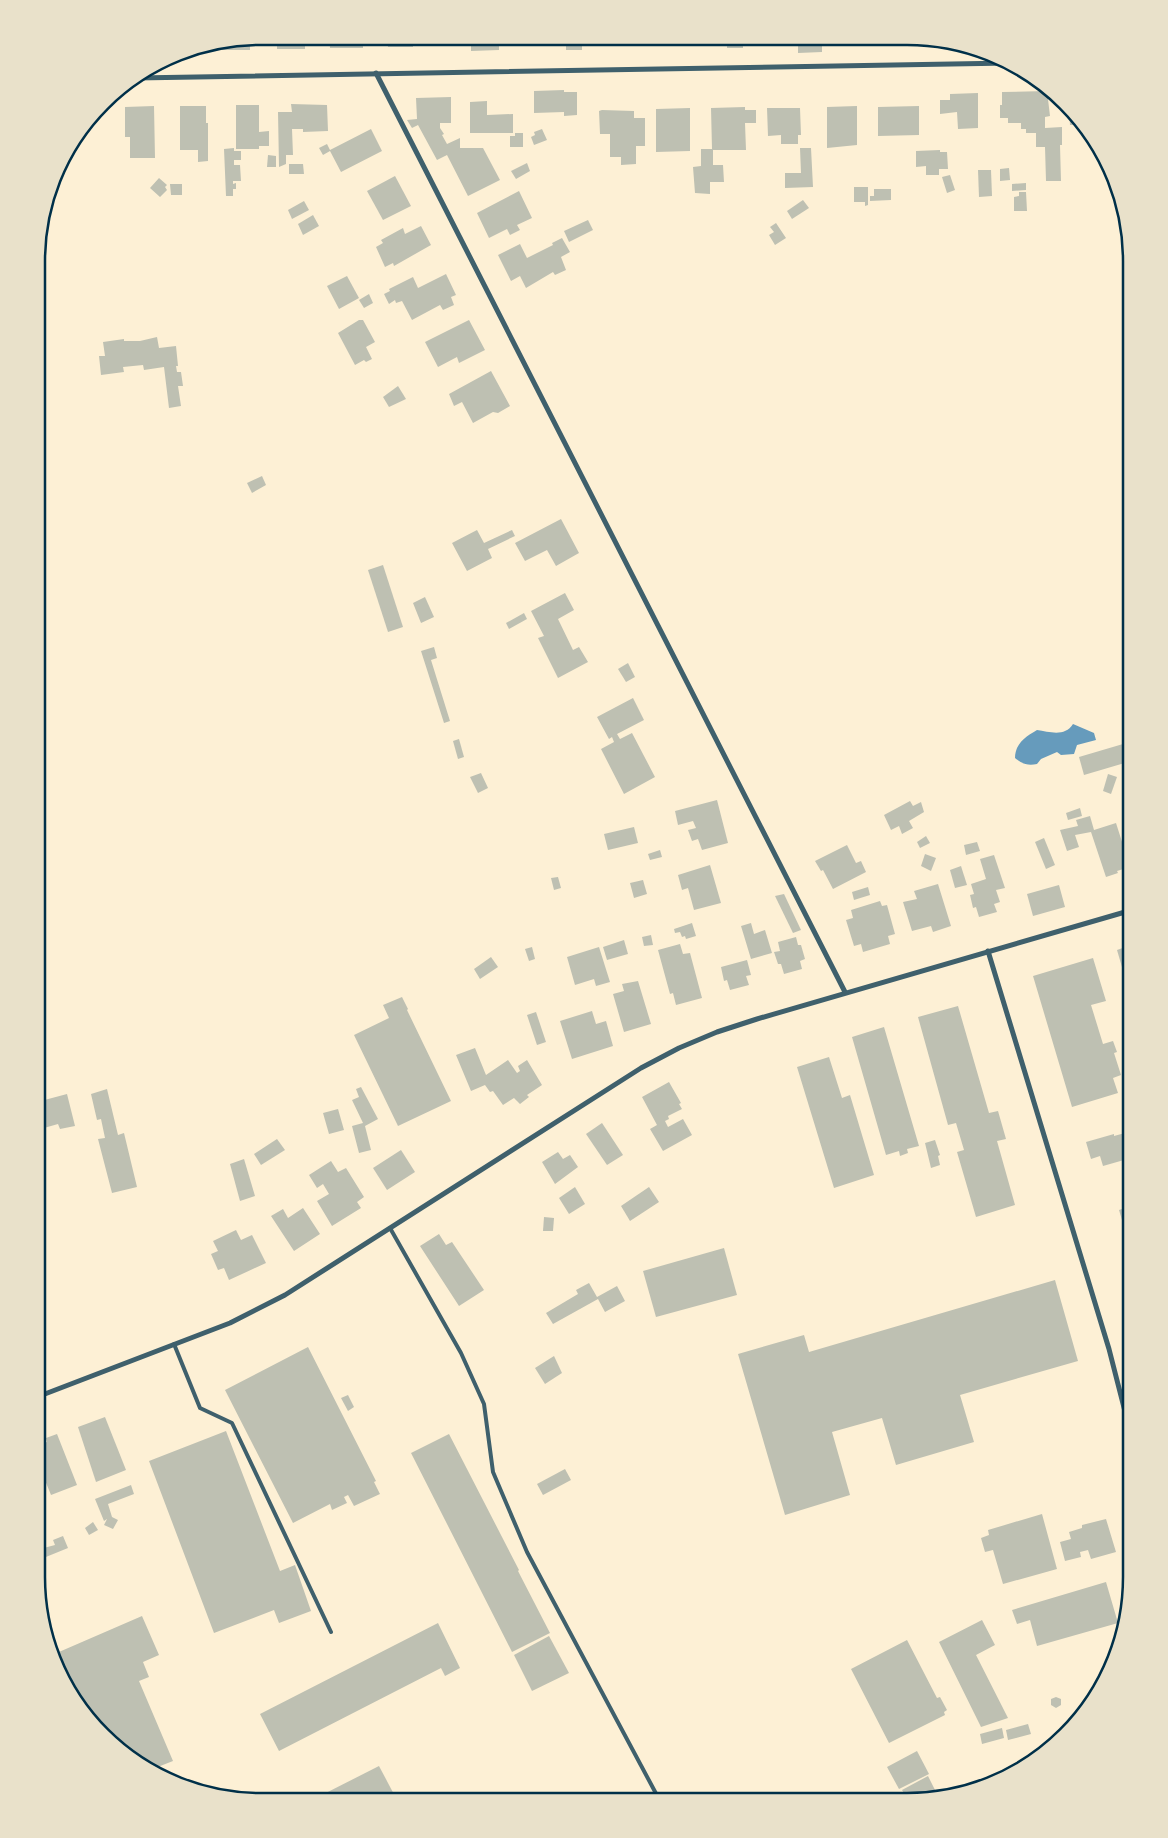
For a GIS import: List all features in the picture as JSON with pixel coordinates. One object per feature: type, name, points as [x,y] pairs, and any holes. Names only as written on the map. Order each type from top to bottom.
[{"type":"street","points":[[147,78],[995,63]]},
{"type":"street","points":[[376,73],[845,992]]},
{"type":"street","points":[[45,1394],[230,1323],[259,1310],[308,1281],[612,1086],[672,1052],[717,1032],[845,992],[1123,913]]},
{"type":"street","points":[[988,951],[1109,1350],[1123,1404]]},
{"type":"lane","points":[[390,1228],[461,1353],[484,1404],[493,1472],[527,1552],[656,1793]]},
{"type":"lane","points":[[174,1344],[200,1408],[232,1423],[332,1632]]},
{"type":"water","points":[[1073,724],[1094,733],[1096,740],[1077,745],[1074,754],[1061,755],[1057,752],[1041,759],[1037,764],[1025,764],[1015,758],[1019,745],[1028,735],[1037,730],[1062,732],[1066,731]]},
{"type":"building","points":[[250,45],[250,50],[222,49]]},
{"type":"building","points":[[277,45],[305,45],[305,49],[277,49]]},
{"type":"building","points":[[330,45],[363,45],[363,48],[330,48]]},
{"type":"building","points":[[388,45],[413,45],[413,47],[388,47]]},
{"type":"building","points":[[471,45],[499,45],[499,50],[471,51]]},
{"type":"building","points":[[521,45],[551,45],[551,46]]},
{"type":"building","points":[[566,45],[592,45],[582,46],[582,50],[566,50]]},
{"type":"building","points":[[727,45],[743,45],[743,48],[727,48]]},
{"type":"building","points":[[798,45],[822,45],[822,52],[798,53]]},
{"type":"building","points":[[564,90],[564,92],[577,92],[577,115],[564,116],[564,112],[534,113],[534,91]]},
{"type":"building","points":[[1040,91],[1048,97],[1050,116],[1045,117],[1045,128],[1062,127],[1062,145],[1060,145],[1061,181],[1046,181],[1045,147],[1036,147],[1036,133],[1026,133],[1026,129],[1021,129],[1021,123],[1008,123],[1008,118],[1000,118],[1002,92]]},
{"type":"building","points":[[978,93],[978,128],[958,129],[957,112],[940,114],[940,100],[950,100],[950,94]]},
{"type":"building","points":[[451,97],[451,123],[440,123],[440,128],[444,134],[442,135],[447,144],[460,138],[460,148],[483,148],[500,180],[468,196],[447,155],[437,160],[418,125],[412,128],[407,120],[417,119],[416,98]]},
{"type":"building","points":[[487,101],[487,115],[513,114],[513,133],[470,133],[470,102]]},
{"type":"building","points":[[291,104],[327,105],[328,131],[303,132],[303,129],[292,129],[293,155],[286,155],[286,164],[279,167],[278,112],[292,112]]},
{"type":"building","points":[[236,105],[259,105],[259,132],[269,131],[269,146],[259,146],[259,149],[236,149]]},
{"type":"building","points":[[154,106],[155,158],[130,158],[130,137],[125,137],[125,107]]},
{"type":"building","points":[[180,106],[206,106],[208,161],[198,162],[198,150],[180,150]]},
{"type":"building","points":[[857,106],[857,145],[827,148],[827,107]]},
{"type":"building","points":[[919,106],[919,135],[878,136],[878,107]]},
{"type":"building","points":[[745,107],[745,110],[756,110],[756,123],[745,123],[746,150],[713,150],[713,165],[723,165],[724,182],[710,182],[710,194],[695,193],[693,167],[701,166],[701,149],[712,149],[711,108]]},
{"type":"building","points":[[690,108],[690,151],[656,152],[656,109]]},
{"type":"building","points":[[767,108],[800,108],[801,135],[798,135],[798,144],[781,144],[781,135],[768,136]]},
{"type":"building","points":[[599,111],[634,111],[634,118],[645,118],[645,146],[636,146],[636,164],[621,165],[621,157],[610,157],[610,134],[600,134]]},
{"type":"building","points":[[371,129],[382,151],[341,172],[330,151],[323,155],[319,148],[327,144],[330,150]]},
{"type":"building","points":[[542,129],[547,140],[534,145],[531,137],[535,135],[534,132]]},
{"type":"building","points":[[515,133],[523,133],[523,147],[510,147],[510,136],[515,136]]},
{"type":"building","points":[[234,148],[234,151],[241,151],[241,160],[234,160],[234,165],[240,165],[241,181],[233,181],[233,184],[236,183],[236,189],[233,189],[233,196],[226,196],[224,149]]},
{"type":"building","points":[[800,148],[811,148],[813,187],[785,188],[785,173],[801,173]]},
{"type":"building","points":[[940,150],[940,152],[947,152],[948,169],[939,169],[939,175],[926,175],[926,166],[916,167],[916,151]]},
{"type":"building","points":[[268,155],[276,156],[276,167],[267,167]]},
{"type":"building","points":[[527,163],[530,171],[516,179],[511,171]]},
{"type":"building","points":[[289,164],[303,164],[304,174],[289,174]]},
{"type":"building","points":[[1009,168],[1010,180],[1000,181],[1000,169]]},
{"type":"building","points":[[978,170],[991,170],[992,196],[979,197]]},
{"type":"building","points":[[950,175],[955,190],[947,193],[942,177]]},
{"type":"building","points":[[395,176],[411,206],[383,220],[367,191]]},
{"type":"building","points":[[159,178],[167,185],[165,187],[167,190],[160,197],[150,188]]},
{"type":"building","points":[[1026,183],[1026,190],[1012,191],[1012,184]]},
{"type":"building","points":[[170,184],[182,184],[182,195],[171,195]]},
{"type":"building","points":[[854,187],[868,187],[868,205],[865,206],[865,202],[854,202]]},
{"type":"building","points":[[874,189],[891,189],[891,200],[870,201],[870,196],[874,196]]},
{"type":"building","points":[[519,191],[532,218],[517,225],[520,230],[510,235],[507,229],[489,238],[477,213]]},
{"type":"building","points":[[1019,192],[1026,192],[1027,211],[1014,211],[1014,197],[1019,196]]},
{"type":"building","points":[[803,200],[809,208],[792,219],[787,211]]},
{"type":"building","points":[[304,201],[309,210],[292,219],[288,210]]},
{"type":"building","points":[[313,215],[319,226],[303,235],[298,224]]},
{"type":"building","points":[[588,220],[593,230],[569,242],[564,231]]},
{"type":"building","points":[[776,223],[786,238],[775,245],[769,235],[774,232],[770,227]]},
{"type":"building","points":[[421,226],[431,245],[394,266],[393,263],[385,267],[376,247],[383,243],[381,240],[403,228],[405,234]]},
{"type":"building","points":[[562,238],[570,252],[561,257],[566,270],[555,275],[553,272],[526,288],[520,276],[511,281],[498,255],[520,244],[527,258],[553,245],[552,243]]},
{"type":"building","points":[[446,274],[456,295],[451,297],[454,305],[443,310],[440,305],[412,320],[402,301],[396,303],[395,300],[389,304],[384,294],[390,291],[389,289],[413,277],[418,288]]},
{"type":"building","points":[[347,276],[359,298],[339,309],[327,286]]},
{"type":"building","points":[[369,294],[373,303],[364,308],[359,300]]},
{"type":"building","points":[[359,320],[363,320],[375,342],[366,347],[372,359],[366,362],[364,360],[355,365],[338,333]]},
{"type":"building","points":[[469,320],[485,350],[459,363],[457,357],[438,367],[425,342]]},
{"type":"building","points":[[157,337],[159,348],[176,346],[177,372],[181,372],[183,386],[178,386],[181,406],[169,408],[164,367],[144,370],[143,365],[123,367],[124,372],[101,375],[99,356],[105,356],[103,342],[124,339],[124,341],[140,341]]},
{"type":"building","points":[[491,371],[510,406],[498,413],[493,412],[473,423],[462,402],[454,406],[449,394]]},
{"type":"building","points":[[398,386],[406,399],[389,407],[383,397]]},
{"type":"building","points":[[262,476],[266,485],[252,493],[247,483]]},
{"type":"building","points":[[561,519],[579,553],[556,566],[547,550],[525,561],[515,543]]},
{"type":"building","points":[[477,530],[484,543],[512,530],[515,536],[488,549],[492,558],[467,571],[452,543]]},
{"type":"building","points":[[383,565],[403,627],[388,632],[368,570]]},
{"type":"building","points":[[565,593],[574,610],[558,619],[573,650],[579,647],[588,662],[558,678],[538,638],[544,636],[531,611]]},
{"type":"building","points":[[425,597],[434,617],[421,623],[413,603]]},
{"type":"building","points":[[524,613],[527,619],[509,629],[506,623]]},
{"type":"building","points":[[434,647],[437,658],[431,660],[450,721],[444,723],[421,651]]},
{"type":"building","points":[[628,663],[635,677],[626,682],[618,669]]},
{"type":"building","points":[[633,698],[644,720],[617,734],[620,739],[632,733],[655,777],[624,794],[601,749],[614,742],[612,737],[609,739],[597,717]]},
{"type":"building","points":[[459,739],[464,757],[458,759],[453,741]]},
{"type":"building","points":[[1123,744],[1123,763],[1084,775],[1079,757]]},
{"type":"building","points":[[481,773],[488,788],[478,793],[470,777]]},
{"type":"building","points":[[1108,774],[1117,777],[1111,794],[1103,791]]},
{"type":"building","points":[[717,800],[728,843],[702,850],[698,839],[692,841],[688,830],[696,828],[693,821],[678,825],[675,811]]},
{"type":"building","points":[[910,801],[913,806],[921,802],[924,812],[909,821],[913,828],[902,834],[899,826],[891,830],[884,815]]},
{"type":"building","points":[[1080,808],[1082,816],[1068,820],[1066,813]]},
{"type":"building","points":[[1090,816],[1094,830],[1116,823],[1123,845],[1123,869],[1106,877],[1091,832],[1075,835],[1079,847],[1067,851],[1060,830],[1078,826],[1076,820]]},
{"type":"building","points":[[634,827],[638,843],[608,850],[604,834]]},
{"type":"building","points":[[926,836],[930,843],[920,848],[917,842]]},
{"type":"building","points":[[1044,838],[1055,865],[1046,869],[1035,842]]},
{"type":"building","points":[[977,842],[980,851],[966,855],[964,845]]},
{"type":"building","points":[[847,845],[856,863],[861,861],[866,872],[833,889],[823,870],[821,871],[815,861]]},
{"type":"building","points":[[660,850],[662,857],[650,860],[648,854]]},
{"type":"building","points":[[925,854],[936,858],[931,871],[921,866]]},
{"type":"building","points":[[994,855],[1005,888],[996,890],[1000,902],[994,904],[997,912],[979,917],[976,907],[973,908],[970,895],[974,894],[971,884],[986,879],[980,859]]},
{"type":"building","points":[[710,865],[721,903],[694,910],[688,888],[682,890],[678,875]]},
{"type":"building","points":[[961,866],[967,885],[955,888],[950,870]]},
{"type":"building","points":[[558,877],[561,888],[554,890],[551,878]]},
{"type":"building","points":[[643,880],[647,894],[634,898],[630,883]]},
{"type":"building","points":[[938,884],[951,926],[933,932],[931,926],[912,931],[903,902],[917,899],[914,891]]},
{"type":"building","points":[[1059,885],[1065,907],[1033,916],[1027,894]]},
{"type":"building","points":[[868,887],[870,895],[854,900],[852,892]]},
{"type":"building","points":[[784,894],[801,930],[793,933],[775,896]]},
{"type":"building","points":[[880,901],[882,906],[887,905],[895,934],[888,936],[890,944],[863,952],[861,944],[854,946],[846,920],[853,918],[851,910]]},
{"type":"building","points":[[692,923],[696,936],[686,939],[685,936],[682,937],[680,932],[675,933],[674,929]]},
{"type":"building","points":[[751,923],[754,934],[765,930],[772,953],[751,959],[741,926]]},
{"type":"building","points":[[651,935],[653,945],[644,946],[642,937]]},
{"type":"building","points":[[796,937],[798,945],[801,945],[805,959],[800,961],[802,969],[784,974],[774,952],[780,951],[778,942]]},
{"type":"building","points":[[624,940],[628,954],[607,960],[603,947]]},
{"type":"building","points":[[680,944],[683,954],[690,953],[702,998],[676,1005],[673,993],[670,994],[658,950]]},
{"type":"building","points":[[532,947],[535,959],[529,961],[525,949]]},
{"type":"building","points":[[599,947],[610,982],[596,986],[594,979],[575,985],[567,957]]},
{"type":"building","points":[[1123,948],[1123,971],[1117,950]]},
{"type":"building","points":[[491,957],[498,967],[480,979],[474,969]]},
{"type":"building","points":[[1093,958],[1106,1001],[1091,1005],[1103,1044],[1113,1041],[1117,1052],[1114,1053],[1121,1075],[1113,1078],[1118,1093],[1072,1107],[1033,976]]},
{"type":"building","points":[[747,960],[751,975],[746,976],[749,985],[730,990],[727,980],[724,981],[721,967]]},
{"type":"building","points":[[638,981],[651,1024],[624,1032],[613,994],[624,991],[622,984]]},
{"type":"building","points":[[402,997],[451,1101],[398,1126],[354,1035],[389,1018],[383,1005]]},
{"type":"building","points":[[958,1006],[989,1113],[998,1111],[1006,1139],[997,1141],[1015,1205],[976,1217],[957,1152],[964,1150],[956,1123],[948,1125],[918,1017]]},
{"type":"building","points":[[592,1011],[596,1024],[606,1021],[613,1046],[572,1059],[560,1021]]},
{"type":"building","points":[[536,1012],[546,1042],[537,1045],[527,1015]]},
{"type":"building","points":[[884,1027],[919,1146],[907,1149],[908,1153],[900,1156],[899,1151],[886,1155],[852,1037]]},
{"type":"building","points":[[475,1048],[486,1075],[508,1060],[517,1073],[520,1071],[518,1066],[527,1060],[542,1085],[527,1095],[529,1097],[520,1104],[514,1098],[503,1105],[493,1091],[490,1092],[485,1085],[471,1091],[456,1055]]},
{"type":"building","points":[[829,1057],[842,1098],[850,1095],[874,1175],[834,1188],[797,1067]]},
{"type":"building","points":[[669,1082],[681,1103],[679,1104],[682,1109],[668,1116],[669,1119],[665,1121],[668,1127],[683,1119],[692,1135],[663,1151],[650,1129],[657,1125],[642,1097]]},
{"type":"building","points":[[361,1087],[378,1119],[365,1126],[371,1150],[359,1153],[352,1126],[363,1123],[352,1100],[359,1097],[356,1089]]},
{"type":"building","points":[[107,1089],[118,1135],[124,1133],[137,1187],[112,1193],[98,1139],[105,1138],[101,1119],[97,1120],[91,1094]]},
{"type":"building","points":[[67,1094],[75,1126],[60,1129],[58,1124],[45,1128],[45,1100]]},
{"type":"building","points":[[338,1109],[344,1130],[329,1134],[323,1113]]},
{"type":"building","points":[[602,1123],[623,1155],[607,1165],[586,1134]]},
{"type":"building","points":[[1114,1134],[1114,1136],[1123,1134],[1123,1160],[1103,1166],[1100,1156],[1091,1159],[1086,1142]]},
{"type":"building","points":[[277,1139],[285,1150],[261,1165],[254,1154]]},
{"type":"building","points":[[935,1140],[940,1155],[938,1156],[940,1165],[931,1168],[925,1143]]},
{"type":"building","points":[[401,1150],[415,1172],[387,1190],[373,1168]]},
{"type":"building","points":[[558,1152],[563,1159],[570,1155],[578,1167],[555,1184],[542,1162]]},
{"type":"building","points":[[244,1159],[255,1196],[240,1201],[230,1164]]},
{"type":"building","points":[[331,1161],[338,1172],[346,1168],[364,1197],[357,1202],[361,1208],[332,1226],[317,1201],[329,1194],[323,1184],[317,1188],[309,1175]]},
{"type":"building","points":[[575,1187],[585,1204],[569,1214],[559,1198]]},
{"type":"building","points":[[649,1187],[659,1202],[630,1221],[621,1206]]},
{"type":"building","points":[[303,1208],[320,1234],[294,1251],[271,1216],[283,1209],[288,1218]]},
{"type":"building","points":[[1123,1209],[1123,1223],[1119,1210]]},
{"type":"building","points":[[544,1217],[554,1218],[553,1231],[543,1231]]},
{"type":"building","points":[[236,1230],[241,1240],[252,1235],[266,1263],[229,1280],[224,1268],[218,1270],[211,1254],[218,1251],[213,1241]]},
{"type":"building","points":[[439,1234],[446,1245],[452,1242],[484,1290],[459,1306],[420,1246]]},
{"type":"building","points":[[724,1248],[737,1295],[656,1317],[643,1271]]},
{"type":"building","points":[[1055,1280],[1078,1361],[960,1395],[974,1442],[896,1465],[882,1418],[832,1432],[850,1495],[785,1515],[738,1354],[804,1335],[809,1352]]},
{"type":"building","points":[[589,1283],[597,1297],[617,1286],[625,1301],[605,1312],[598,1299],[553,1324],[546,1313],[578,1294],[576,1290]]},
{"type":"building","points":[[308,1347],[376,1481],[374,1482],[380,1494],[354,1506],[348,1495],[344,1497],[347,1503],[332,1510],[330,1504],[293,1523],[225,1390]]},
{"type":"building","points":[[554,1356],[562,1373],[545,1384],[535,1368]]},
{"type":"building","points":[[348,1395],[354,1407],[348,1411],[341,1398]]},
{"type":"building","points":[[105,1417],[126,1470],[96,1482],[78,1427]]},
{"type":"building","points":[[226,1431],[280,1571],[295,1565],[311,1611],[279,1623],[274,1610],[214,1633],[149,1461]]},
{"type":"building","points":[[57,1434],[77,1485],[51,1495],[45,1480],[46,1438]]},
{"type":"building","points":[[449,1434],[550,1633],[512,1652],[411,1453]]},
{"type":"building","points":[[565,1469],[571,1480],[543,1495],[537,1484]]},
{"type":"building","points":[[131,1485],[134,1494],[108,1504],[112,1517],[118,1520],[113,1529],[104,1525],[107,1519],[104,1521],[95,1499]]},
{"type":"building","points":[[1042,1514],[1057,1569],[1003,1584],[993,1550],[985,1552],[981,1538],[989,1535],[988,1530]]},
{"type":"building","points":[[1106,1519],[1116,1552],[1091,1559],[1088,1550],[1080,1552],[1081,1557],[1065,1561],[1060,1542],[1071,1539],[1069,1532],[1082,1528],[1082,1525]]},
{"type":"building","points":[[93,1522],[98,1530],[89,1535],[85,1528]]},
{"type":"building","points":[[63,1536],[68,1548],[45,1557],[45,1548],[55,1545],[53,1540]]},
{"type":"building","points":[[1106,1582],[1118,1623],[1037,1646],[1030,1620],[1017,1624],[1012,1610]]},
{"type":"building","points":[[142,1616],[159,1655],[143,1662],[149,1677],[139,1681],[173,1761],[158,1767],[141,1757],[108,1730],[81,1697],[58,1652]]},
{"type":"building","points":[[982,1620],[995,1645],[976,1655],[1008,1718],[981,1727],[939,1642]]},
{"type":"building","points":[[438,1623],[460,1668],[445,1676],[441,1668],[279,1751],[260,1714]]},
{"type":"building","points":[[549,1636],[569,1673],[532,1691],[514,1655]]},
{"type":"building","points":[[907,1640],[937,1698],[940,1697],[947,1710],[944,1712],[945,1715],[889,1743],[851,1669]]},
{"type":"building","points":[[1056,1697],[1061,1699],[1061,1705],[1056,1708],[1051,1705],[1051,1699]]},
{"type":"building","points":[[1028,1724],[1031,1734],[1008,1740],[1006,1730]]},
{"type":"building","points":[[1002,1728],[1004,1738],[982,1744],[980,1734]]},
{"type":"building","points":[[917,1751],[929,1774],[899,1789],[887,1767]]},
{"type":"building","points":[[379,1766],[393,1793],[326,1793]]},
{"type":"building","points":[[928,1776],[936,1791],[904,1793],[902,1790]]}]
